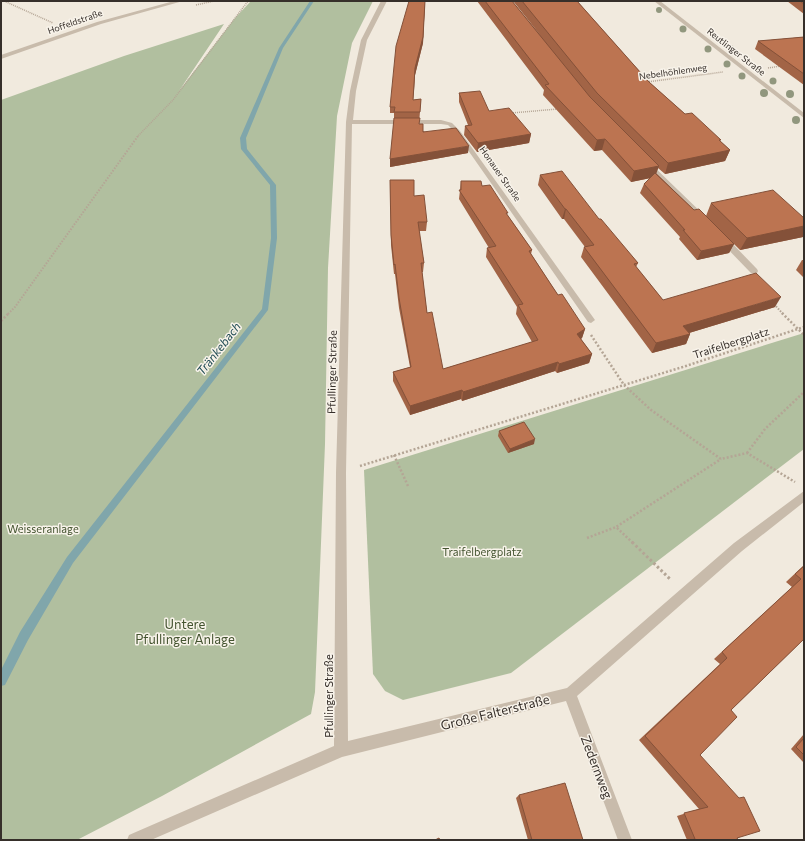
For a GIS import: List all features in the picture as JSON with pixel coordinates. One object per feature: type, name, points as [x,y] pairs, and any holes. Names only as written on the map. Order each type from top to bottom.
[{"type":"street","name":"Hoffeldstraße","points":[[1,57],[140,11],[180,1]]},
{"type":"street","name":"Pfullinger Straße","points":[[341,750],[342,473],[349,122],[353,91],[364,40],[384,1]]},
{"type":"street","name":"Reutlinger Straße","points":[[657,1],[804,116]]},
{"type":"street","name":"Honauer Straße","points":[[349,122],[425,121],[450,124],[458,132],[591,320]]},
{"type":"street","points":[[640,155],[711,227]]},
{"type":"street","points":[[716,232],[754,271]]},
{"type":"street","name":"Große Falterstraße","points":[[140,839],[341,750],[570,694],[738,547],[804,496]]},
{"type":"street","name":"Zedernweg","points":[[570,694],[625,840]]},
{"type":"path","points":[[4,1],[74,32]]},
{"type":"path","points":[[1,321],[15,307],[134,140],[173,100],[248,1]]},
{"type":"path","points":[[780,66],[786,65]]},
{"type":"path","name":"Nebelhöhlenweg","points":[[647,82],[731,71],[746,71]]},
{"type":"path","points":[[504,113],[559,108]]},
{"type":"path","points":[[773,303],[804,335]]},
{"type":"path","points":[[591,320],[591,336],[624,385],[651,410],[721,459]]},
{"type":"path","name":"Traifelbergplatz","points":[[342,473],[394,455],[686,366],[804,327]]},
{"type":"path","points":[[747,454],[765,429],[804,392]]},
{"type":"path","points":[[587,538],[616,527],[721,459],[747,454],[798,484]]},
{"type":"path","points":[[394,455],[408,486]]},
{"type":"path","points":[[616,527],[685,594]]},
{"type":"green space","points":[[251,1],[373,1],[352,43],[337,116],[328,268],[325,444],[315,692],[311,714],[162,796],[77,840],[1,840],[1,100],[124,56],[224,24],[179,91],[235,18]]},
{"type":"green space","name":"Traifelbergplatz","points":[[804,333],[804,449],[511,673],[403,700],[385,691],[373,674],[364,470]]},
{"type":"building","points":[[409,1],[425,1],[423,37],[415,68],[413,100],[421,99],[420,112],[394,112],[395,107],[390,107],[396,46]]},
{"type":"building","points":[[485,1],[512,1],[590,97],[659,166],[634,171],[605,139],[597,140],[545,85],[549,84]]},
{"type":"building","points":[[522,1],[577,1],[649,82],[685,114],[692,113],[730,150],[668,163],[597,93]]},
{"type":"building","points":[[804,37],[804,74],[758,41]]},
{"type":"building","points":[[480,91],[489,111],[509,108],[531,134],[478,143],[465,126],[472,125],[459,93]]},
{"type":"building","points":[[394,118],[420,118],[419,124],[423,124],[423,132],[456,128],[469,146],[390,159]]},
{"type":"building","points":[[562,171],[599,219],[601,219],[638,263],[634,264],[663,300],[756,273],[781,297],[683,326],[690,334],[656,343],[584,247],[594,245],[540,175]]},
{"type":"building","points":[[655,173],[694,210],[699,209],[734,244],[701,251],[683,230],[685,230],[644,184]]},
{"type":"building","points":[[390,180],[414,180],[414,196],[424,195],[427,222],[418,222],[424,263],[421,263],[427,313],[432,312],[443,369],[538,340],[518,305],[523,304],[487,248],[496,246],[459,190],[461,190],[461,181],[481,181],[482,186],[490,185],[508,213],[506,213],[532,250],[529,251],[550,283],[558,295],[562,294],[585,329],[577,334],[592,354],[559,364],[558,362],[463,392],[462,390],[410,406],[393,372],[411,367],[399,298],[395,264],[394,265],[391,235]]},
{"type":"building","points":[[773,190],[804,218],[804,226],[747,238],[711,203]]},
{"type":"building","points":[[524,422],[535,439],[510,449],[499,431]]},
{"type":"building","points":[[804,566],[804,639],[731,710],[737,717],[700,755],[739,798],[744,797],[760,831],[737,838],[738,840],[691,840],[695,839],[684,813],[708,807],[645,736],[727,658],[722,652],[801,579],[795,574]]},
{"type":"building","points":[[804,738],[804,755],[796,747]]},
{"type":"building","points":[[565,783],[583,840],[532,840],[519,795]]},
{"type":"waterway","name":"Tränkebach","points":[[1,681],[24,636],[70,560],[265,310],[274,238],[273,185],[244,149],[243,138],[281,48],[312,1]]},
{"type":"park label","name":"Weisseranlage","points":[[43,529]]},
{"type":"park label","name":"Untere Pfullinger Anlage","points":[[185,632]]}]
